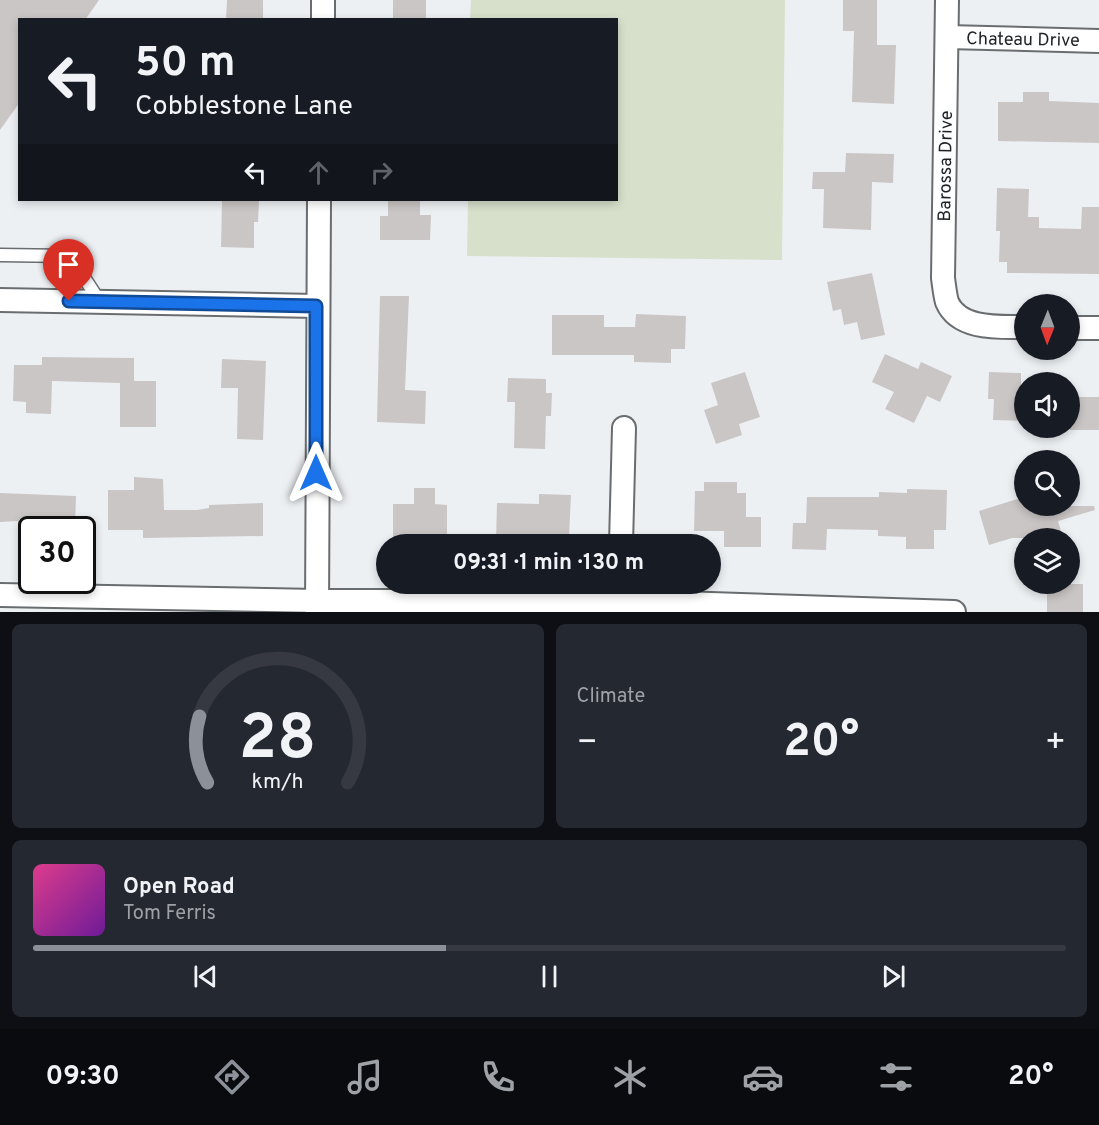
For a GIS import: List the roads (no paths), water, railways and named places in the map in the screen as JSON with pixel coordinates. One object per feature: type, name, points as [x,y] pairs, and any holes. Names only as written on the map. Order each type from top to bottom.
[{"type":"street","points":[[323,0],[323,18]]},
{"type":"street","name":"Barossa Drive","points":[[947,0],[943,278],[947,302],[955,314],[968,322],[1014,327]]},
{"type":"street","name":"Chateau Drive","points":[[947,38],[1099,41]]},
{"type":"street","points":[[316,606],[316,306],[319,201]]},
{"type":"street","points":[[0,300],[316,306]]},
{"type":"street","points":[[1080,328],[1099,328]]},
{"type":"street","points":[[621,534],[624,428]]},
{"type":"street","points":[[0,595],[316,606],[577,594]]},
{"type":"street","points":[[653,594],[954,612]]},
{"type":"lane","points":[[0,255],[70,256],[100,302]]}]
